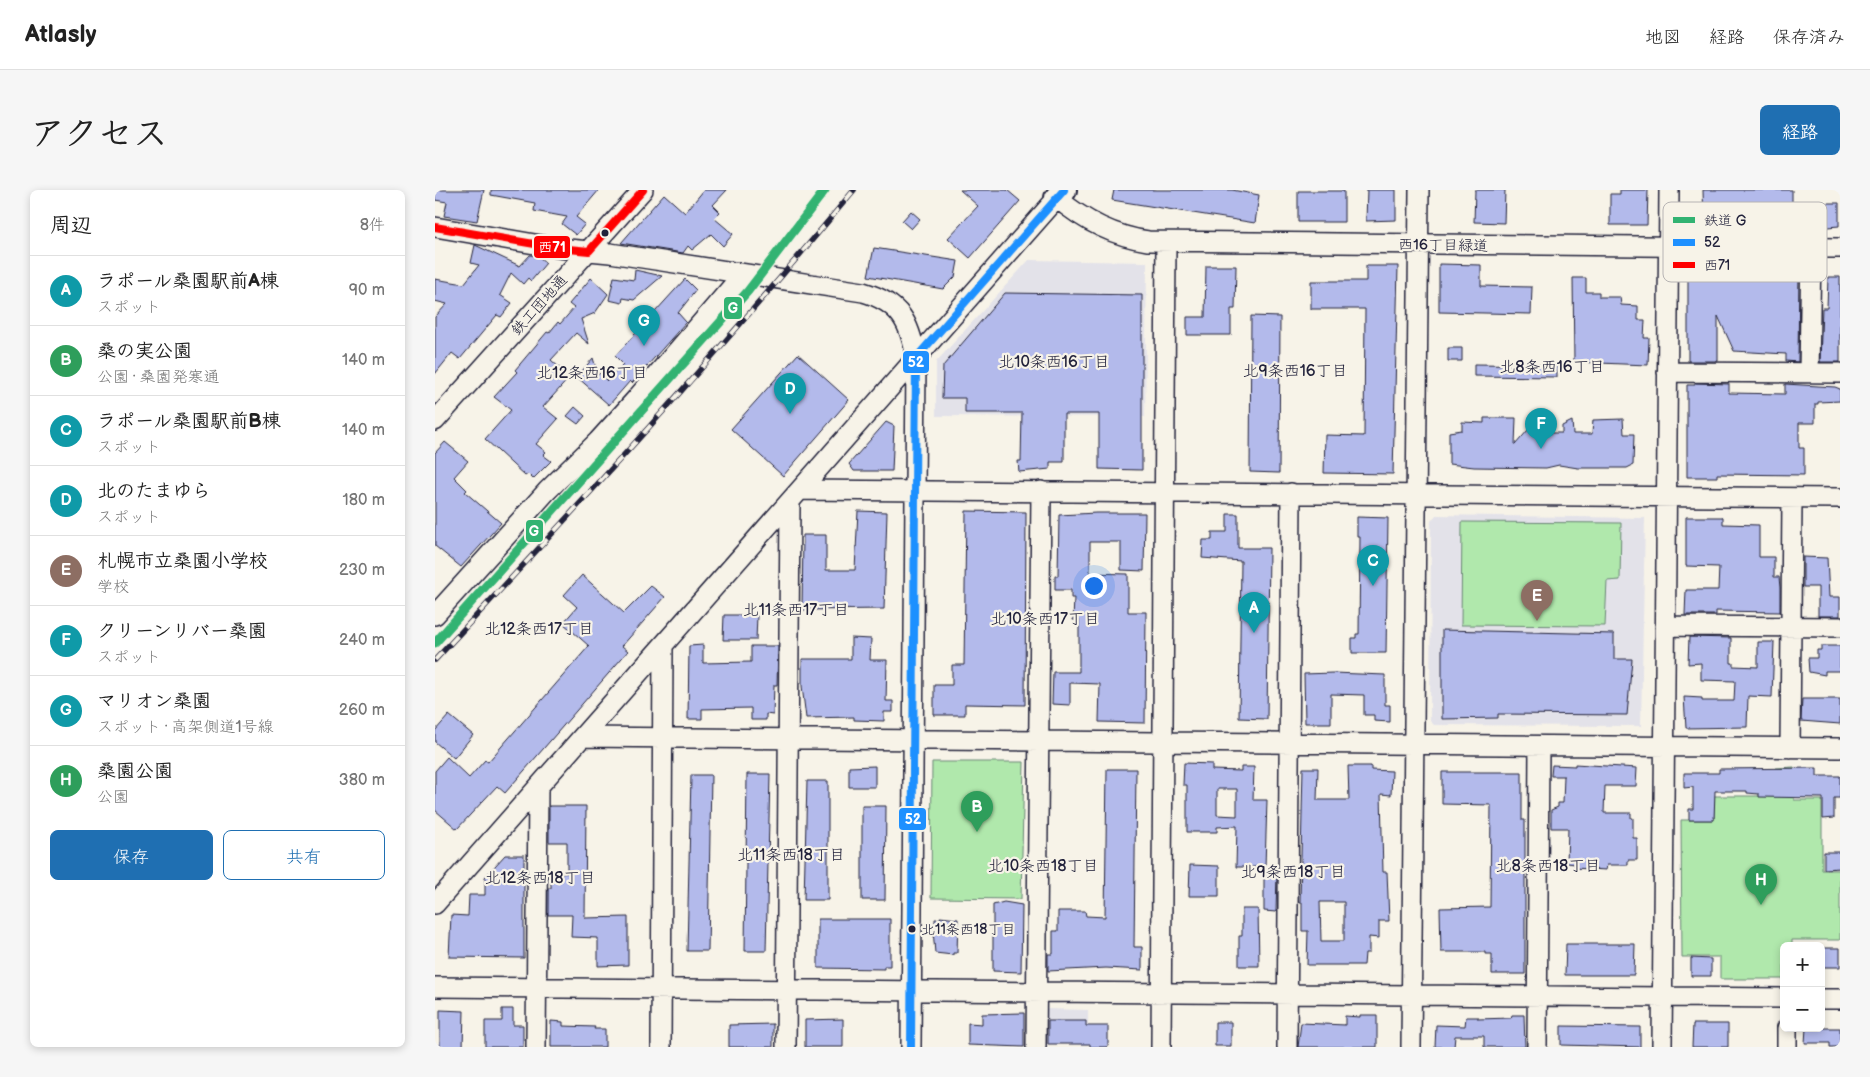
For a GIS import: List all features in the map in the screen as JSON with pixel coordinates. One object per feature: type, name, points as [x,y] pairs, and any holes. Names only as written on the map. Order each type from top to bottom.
[{"type":"street","name":"鉄工団地通","points":[[437,414],[589,251],[643,190]]},
{"type":"street","points":[[1411,1047],[1419,190]]},
{"type":"street","points":[[435,904],[1060,194]]},
{"type":"street","name":"西16丁目緑道","points":[[1060,194],[1081,216],[1109,231],[1129,238],[1166,242],[1663,247]]},
{"type":"street","points":[[435,227],[558,248],[743,274],[875,296],[885,301],[905,320],[912,332],[916,358],[916,490],[911,1047]]},
{"type":"street","points":[[1161,1047],[1166,493],[1166,242]]},
{"type":"street","name":"西16丁目緑道","points":[[1827,248],[1840,248]]},
{"type":"street","points":[[435,615],[547,491],[598,441],[636,399],[743,274]]},
{"type":"street","points":[[1662,1047],[1668,282]]},
{"type":"street","points":[[1809,373],[1810,282]]},
{"type":"street","points":[[1667,372],[1840,373]]},
{"type":"street","points":[[795,496],[916,490],[1840,498]]},
{"type":"street","points":[[1036,1047],[1041,491]]},
{"type":"street","points":[[1287,1047],[1291,493]]},
{"type":"street","points":[[785,1047],[795,496]]},
{"type":"street","points":[[1790,748],[1792,498]]},
{"type":"street","points":[[1665,626],[1840,627]]},
{"type":"street","points":[[661,1047],[663,646]]},
{"type":"street","points":[[582,737],[1840,748]]},
{"type":"street","points":[[1537,1047],[1539,746]]},
{"type":"street","points":[[536,1047],[538,788]]},
{"type":"street","points":[[435,987],[1780,998]]},
{"type":"street","points":[[1825,999],[1840,999]]},
{"type":"street","points":[[1787,1032],[1787,1047]]},
{"type":"shaded area","points":[[1029,260],[1147,262],[1145,417],[936,416],[936,362]]},
{"type":"shaded area","points":[[1436,515],[1645,518],[1641,726],[1434,725],[1430,721],[1431,521]]},
{"type":"shaded area","points":[[1046,1009],[1088,1010],[1088,1045],[1046,1044]]},
{"type":"green space","points":[[1462,522],[1621,523],[1620,580],[1607,581],[1605,626],[1461,625]]},
{"type":"green space","points":[[932,762],[1024,762],[1021,899],[931,898]]},
{"type":"green space","points":[[1794,767],[1794,800],[1822,800],[1822,870],[1840,870],[1840,940],[1792,940],[1792,942],[1780,942],[1780,979],[1720,979],[1720,957],[1682,957],[1681,820],[1714,820],[1714,796],[1776,796],[1776,768]]},
{"type":"building","points":[[435,190],[484,190],[477,221],[444,216],[447,202],[435,200]]},
{"type":"building","points":[[491,190],[599,190],[576,217],[585,224],[576,235],[562,224],[567,217],[534,211],[535,203],[491,195]]},
{"type":"building","points":[[704,190],[727,190],[713,205],[720,212],[714,218],[733,234],[723,246],[711,234],[692,250],[688,246],[683,253],[621,243],[664,194],[685,213]]},
{"type":"building","points":[[960,190],[1007,190],[1020,201],[970,258],[948,238],[978,206]]},
{"type":"building","points":[[1114,190],[1232,190],[1259,195],[1255,223],[1112,200]]},
{"type":"building","points":[[1367,190],[1396,190],[1396,220],[1366,221]]},
{"type":"building","points":[[1475,190],[1505,190],[1504,223],[1474,222]]},
{"type":"building","points":[[1620,190],[1648,190],[1647,225],[1610,225],[1610,194],[1620,194]]},
{"type":"building","points":[[1703,190],[1792,190],[1792,202],[1703,202]]},
{"type":"building","points":[[1298,191],[1344,191],[1344,222],[1298,222]]},
{"type":"building","points":[[1827,203],[1839,203],[1839,226],[1827,227]]},
{"type":"building","points":[[911,211],[920,219],[911,229],[902,221]]},
{"type":"building","points":[[475,245],[520,266],[530,255],[538,256],[546,263],[531,281],[528,278],[523,284],[511,273],[500,295],[512,303],[501,317],[497,315],[460,359],[452,353],[435,374],[435,317],[447,304],[435,301],[435,279],[464,284],[479,265],[471,263]]},
{"type":"building","points":[[874,248],[958,261],[955,277],[943,289],[868,276]]},
{"type":"building","points":[[1439,264],[1481,265],[1481,286],[1532,287],[1531,314],[1439,312]]},
{"type":"building","points":[[1206,266],[1236,266],[1235,309],[1231,309],[1231,335],[1187,335],[1187,317],[1205,317]]},
{"type":"building","points":[[1366,266],[1398,266],[1393,474],[1324,473],[1325,435],[1364,436],[1365,309],[1311,309],[1311,281],[1366,281]]},
{"type":"building","points":[[635,270],[662,276],[634,300],[623,298],[622,303],[609,300],[614,277],[634,280]]},
{"type":"building","points":[[1828,277],[1840,277],[1840,362],[1820,362],[1822,308],[1827,308]]},
{"type":"building","points":[[591,278],[608,294],[595,313],[581,319],[589,344],[576,333],[551,360],[570,377],[543,407],[558,419],[536,444],[546,452],[543,455],[551,461],[533,479],[528,474],[525,476],[485,439],[511,410],[494,397],[517,372],[515,370],[547,332],[549,333],[558,322],[560,324],[574,308],[569,304]]},
{"type":"building","points":[[1573,278],[1586,278],[1586,292],[1599,292],[1599,297],[1620,297],[1621,305],[1638,306],[1638,320],[1645,320],[1644,338],[1649,338],[1648,365],[1574,362]]},
{"type":"building","points":[[685,279],[696,290],[678,313],[686,322],[632,383],[630,381],[609,405],[577,377],[593,358],[598,375],[600,373],[607,381],[623,364],[615,356]]},
{"type":"building","points":[[1688,282],[1799,282],[1798,362],[1786,361],[1786,354],[1734,351],[1718,316],[1718,361],[1688,361]]},
{"type":"building","points":[[1005,293],[1142,295],[1142,470],[1099,469],[1099,414],[1064,414],[1064,462],[1050,462],[1050,469],[1019,472],[1018,461],[1021,461],[1022,413],[965,413],[965,398],[942,398],[943,366]]},
{"type":"building","points":[[1251,316],[1280,317],[1279,473],[1250,472]]},
{"type":"building","points":[[1448,348],[1462,348],[1462,361],[1448,361]]},
{"type":"building","points":[[798,354],[849,400],[783,476],[731,429]]},
{"type":"building","points":[[1474,364],[1557,365],[1557,377],[1474,376]]},
{"type":"building","points":[[1695,383],[1729,384],[1729,393],[1785,394],[1785,384],[1835,387],[1840,389],[1840,401],[1818,402],[1818,404],[1815,404],[1815,423],[1799,423],[1799,448],[1804,448],[1804,475],[1717,474],[1717,477],[1687,477],[1687,385],[1695,385]]},
{"type":"building","points":[[575,407],[585,416],[578,424],[567,416]]},
{"type":"building","points":[[1542,414],[1542,433],[1562,433],[1562,426],[1572,421],[1573,434],[1592,434],[1593,420],[1623,419],[1624,434],[1634,434],[1633,465],[1627,468],[1578,468],[1559,465],[1546,468],[1474,467],[1449,464],[1449,432],[1462,430],[1462,422],[1484,423],[1484,418],[1516,418],[1515,445]]},
{"type":"building","points":[[886,422],[894,426],[892,471],[854,471],[849,464]]},
{"type":"building","points":[[445,442],[468,461],[454,477],[467,490],[465,492],[501,523],[461,567],[435,546],[435,453]]},
{"type":"building","points":[[858,511],[887,512],[884,609],[802,610],[803,535],[826,535],[826,570],[855,570]]},
{"type":"building","points":[[966,511],[1026,512],[1025,705],[965,704],[965,715],[934,715],[934,685],[952,685],[952,665],[964,665]]},
{"type":"building","points":[[1145,513],[1144,571],[1121,570],[1121,542],[1090,542],[1090,573],[1128,574],[1128,612],[1146,612],[1145,723],[1099,722],[1100,684],[1070,683],[1070,705],[1052,704],[1053,672],[1079,672],[1079,620],[1073,620],[1074,598],[1071,598],[1071,590],[1055,590],[1055,576],[1058,576],[1059,515]]},
{"type":"building","points":[[1227,514],[1238,514],[1238,548],[1269,548],[1267,719],[1239,718],[1241,561],[1202,558],[1203,540],[1212,540],[1212,532],[1227,532]]},
{"type":"building","points":[[1357,517],[1388,518],[1386,653],[1352,653],[1352,638],[1356,638],[1356,634],[1359,634],[1360,537],[1357,537]]},
{"type":"building","points":[[1686,517],[1723,517],[1723,524],[1759,525],[1759,557],[1774,557],[1774,577],[1779,577],[1780,612],[1716,611],[1716,615],[1685,615],[1686,590],[1718,590],[1719,567],[1686,566]]},
{"type":"building","points":[[1803,557],[1827,558],[1829,597],[1840,597],[1840,616],[1818,616],[1818,587],[1803,587]]},
{"type":"building","points":[[582,575],[624,613],[651,586],[665,597],[622,646],[628,651],[505,793],[497,786],[457,829],[435,810],[435,771],[447,757],[469,778],[485,760],[488,762],[589,646],[563,623],[577,607],[564,595]]},
{"type":"building","points":[[724,615],[757,615],[756,640],[723,640]]},
{"type":"building","points":[[1442,630],[1614,634],[1614,659],[1632,659],[1627,715],[1498,714],[1498,718],[1442,719]]},
{"type":"building","points":[[1689,637],[1731,638],[1731,663],[1733,663],[1733,666],[1758,667],[1758,642],[1774,642],[1772,697],[1748,696],[1747,727],[1686,728],[1684,697],[1702,698],[1702,701],[1734,701],[1735,681],[1701,680],[1701,663],[1688,664]]},
{"type":"building","points":[[851,638],[871,639],[870,660],[887,660],[886,701],[893,701],[893,712],[884,712],[884,721],[854,720],[854,717],[806,718],[802,686],[802,659],[851,659]]},
{"type":"building","points":[[703,645],[703,663],[751,662],[751,646],[778,646],[777,685],[774,685],[773,715],[766,714],[766,720],[751,720],[751,708],[702,709],[702,719],[688,719],[689,646]]},
{"type":"building","points":[[1821,646],[1840,646],[1840,671],[1825,671],[1825,675],[1809,672],[1808,658],[1817,658],[1817,650],[1821,650]]},
{"type":"building","points":[[1304,674],[1385,675],[1385,705],[1390,705],[1390,722],[1374,721],[1374,715],[1364,715],[1364,695],[1331,694],[1331,723],[1305,723]]},
{"type":"building","points":[[1802,699],[1840,699],[1840,724],[1801,721]]},
{"type":"building","points":[[449,715],[473,735],[454,758],[435,742],[435,731]]},
{"type":"building","points":[[1184,763],[1212,764],[1212,770],[1241,771],[1241,767],[1254,767],[1253,800],[1267,800],[1265,867],[1236,867],[1237,826],[1217,827],[1217,832],[1187,832],[1187,785],[1183,785]],"holes":[[[1217,789],[1237,789],[1237,816],[1217,815]]]},
{"type":"building","points":[[1575,764],[1637,768],[1636,786],[1605,786],[1604,813],[1631,813],[1631,818],[1633,818],[1633,838],[1637,838],[1637,860],[1628,860],[1628,865],[1607,865],[1606,870],[1574,868],[1575,864],[1567,863],[1568,828],[1551,828],[1551,810],[1558,807],[1558,803],[1563,803],[1564,776],[1551,776],[1552,765],[1575,766]]},
{"type":"building","points":[[875,766],[875,787],[849,787],[849,767]]},
{"type":"building","points":[[1348,766],[1371,766],[1371,770],[1392,771],[1391,795],[1381,794],[1383,872],[1387,872],[1389,921],[1379,921],[1379,938],[1369,937],[1369,953],[1365,953],[1364,965],[1307,965],[1308,931],[1302,931],[1302,902],[1300,902],[1303,768],[1318,768],[1317,800],[1349,800]],"holes":[[[1320,902],[1344,902],[1344,941],[1321,941]]]},
{"type":"building","points":[[1817,768],[1817,776],[1840,776],[1840,798],[1834,798],[1834,818],[1823,819],[1823,798],[1759,797],[1759,794],[1747,793],[1747,791],[1715,791],[1714,820],[1689,820],[1689,809],[1693,809],[1693,787],[1684,788],[1684,773],[1719,773],[1719,769]]},
{"type":"building","points":[[1107,769],[1136,769],[1134,947],[1142,947],[1142,970],[1106,968],[1048,971],[1048,954],[1053,954],[1053,931],[1058,931],[1058,911],[1085,911],[1086,916],[1105,917]]},
{"type":"building","points":[[1442,772],[1522,772],[1522,820],[1525,820],[1525,974],[1492,974],[1492,954],[1485,954],[1485,952],[1441,952],[1440,908],[1490,907],[1491,805],[1442,804]]},
{"type":"building","points":[[747,774],[770,774],[766,951],[745,951]]},
{"type":"building","points":[[691,775],[711,775],[708,951],[687,951]]},
{"type":"building","points":[[807,781],[828,781],[828,900],[804,900]]},
{"type":"building","points":[[549,806],[586,806],[585,918],[628,917],[628,965],[598,966],[598,938],[571,937],[572,915],[548,915],[548,888],[551,888],[551,873],[567,873],[567,842],[549,842]]},
{"type":"building","points":[[862,806],[886,806],[885,900],[862,900]]},
{"type":"building","points":[[1824,852],[1840,852],[1840,868],[1824,869]]},
{"type":"building","points":[[505,855],[524,855],[524,958],[449,957],[451,915],[468,916],[469,895],[485,895],[485,877]]},
{"type":"building","points":[[1190,865],[1219,866],[1219,896],[1189,896]]},
{"type":"building","points":[[1264,872],[1277,872],[1276,912],[1264,911]]},
{"type":"building","points":[[1004,902],[1022,905],[1021,972],[993,971],[993,905]]},
{"type":"building","points":[[1242,909],[1258,909],[1259,966],[1239,966],[1239,936],[1242,936]]},
{"type":"building","points":[[940,917],[958,919],[957,953],[953,953],[953,955],[935,953],[933,930],[935,930],[935,919],[940,919]]},
{"type":"building","points":[[818,919],[890,919],[890,966],[884,966],[884,969],[818,968]]},
{"type":"building","points":[[1566,944],[1635,944],[1634,975],[1565,975]]},
{"type":"building","points":[[1825,948],[1840,948],[1840,967],[1825,967]]},
{"type":"building","points":[[1691,958],[1711,959],[1711,976],[1691,976]]},
{"type":"building","points":[[502,1009],[513,1009],[513,1025],[523,1025],[523,1047],[485,1047],[485,1021],[502,1021]]},
{"type":"building","points":[[440,1010],[464,1011],[463,1047],[440,1047]]},
{"type":"building","points":[[1024,1013],[1024,1047],[968,1045],[968,1023],[982,1024],[982,1014]]},
{"type":"building","points":[[1360,1015],[1377,1015],[1377,1047],[1298,1047],[1301,1023],[1345,1025],[1345,1016],[1360,1017]]},
{"type":"building","points":[[1512,1015],[1524,1015],[1525,1047],[1484,1047],[1484,1036],[1455,1036],[1454,1047],[1435,1047],[1436,1025],[1465,1026],[1466,1017],[1478,1017],[1478,1019],[1511,1018]]},
{"type":"building","points":[[843,1019],[843,1047],[805,1047],[805,1020]]},
{"type":"building","points":[[551,1021],[563,1022],[563,1026],[605,1029],[605,1047],[551,1047]]},
{"type":"building","points":[[1048,1021],[1086,1021],[1086,1026],[1108,1026],[1108,1047],[1090,1047],[1090,1044],[1048,1044]]},
{"type":"building","points":[[1215,1022],[1231,1022],[1231,1046],[1215,1046]]},
{"type":"building","points":[[773,1024],[773,1047],[729,1047],[729,1025]]},
{"type":"building","points":[[1693,1024],[1728,1024],[1728,1047],[1692,1047]]},
{"type":"building","points":[[1561,1026],[1640,1027],[1640,1047],[1561,1045]]},
{"type":"building","points":[[1825,1028],[1840,1028],[1840,1047],[1830,1047],[1830,1043],[1805,1043],[1806,1032],[1825,1032]]},
{"type":"railway","points":[[435,660],[648,428],[854,190]]},
{"type":"rail line","name":"G","points":[[435,643],[748,291],[825,190]]},
{"type":"transit line","name":"西71","points":[[435,227],[558,248],[589,251],[643,190]]},
{"type":"transit line","name":"52","points":[[911,1047],[916,358],[1064,190]]},
{"type":"place","name":"マリオン桑園","points":[[644,346]]},
{"type":"place","name":"北のたまゆら","points":[[790,414]]},
{"type":"place","name":"クリーンリバー桑園","points":[[1541,449]]},
{"type":"place","name":"ラポール桑園駅前B棟","points":[[1373,586]]},
{"type":"place","name":"札幌市立桑園小学校","points":[[1537,621]]},
{"type":"place","name":"ラポール桑園駅前A棟","points":[[1254,633]]},
{"type":"place","name":"桑の実公園","points":[[977,832]]},
{"type":"place","name":"桑園公園","points":[[1761,905]]},
{"type":"place","name":"北11条西18丁目","points":[[912,929]]},
{"type":"district","name":"北10条西16丁目","points":[[1054,361]]},
{"type":"district","name":"北8条西16丁目","points":[[1552,366]]},
{"type":"district","name":"北9条西16丁目","points":[[1295,370]]},
{"type":"district","name":"北12条西16丁目","points":[[592,372]]},
{"type":"district","name":"北11条西17丁目","points":[[796,609]]},
{"type":"district","name":"北10条西17丁目","points":[[1045,618]]},
{"type":"district","name":"北12条西17丁目","points":[[539,628]]},
{"type":"district","name":"北11条西18丁目","points":[[791,854]]},
{"type":"district","name":"北10条西18丁目","points":[[1043,865]]},
{"type":"district","name":"北8条西18丁目","points":[[1548,865]]},
{"type":"district","name":"北9条西18丁目","points":[[1293,871]]},
{"type":"district","name":"北12条西18丁目","points":[[540,877]]}]
